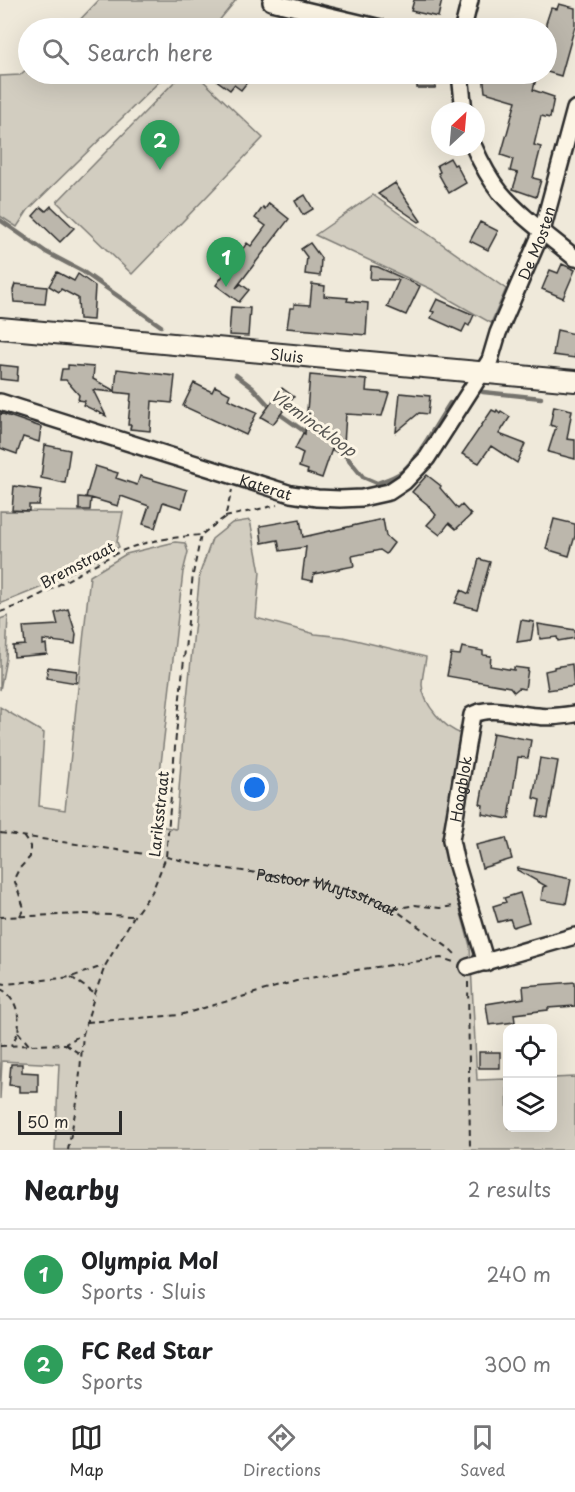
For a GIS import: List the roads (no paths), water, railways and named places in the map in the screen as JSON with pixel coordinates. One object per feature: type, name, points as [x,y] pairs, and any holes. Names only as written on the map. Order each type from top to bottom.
[{"type":"street","points":[[466,18],[470,0]]},
{"type":"street","points":[[271,2],[339,18]]},
{"type":"street","points":[[461,84],[463,102]]},
{"type":"street","name":"De Mosten","points":[[482,372],[490,360],[498,333],[542,231],[575,110]]},
{"type":"street","points":[[478,156],[484,169],[501,192],[542,231],[575,258]]},
{"type":"street","name":"Sluis","points":[[0,328],[575,381]]},
{"type":"street","name":"Katerat","points":[[0,402],[291,494],[317,498],[362,498],[389,492],[404,482],[427,458],[482,372]]},
{"type":"street","name":"Hoogblok","points":[[486,963],[451,840],[472,715],[484,709],[537,717],[575,714]]},
{"type":"street","points":[[468,967],[575,936]]},
{"type":"waterway","name":"Vleminckloop","points":[[0,220],[46,252],[82,271],[161,326]]},
{"type":"waterway","name":"Vleminckloop","points":[[236,375],[253,388],[271,408],[308,434]]},
{"type":"waterway","name":"Vleminckloop","points":[[483,392],[541,398]]},
{"type":"waterway","name":"Vleminckloop","points":[[328,446],[346,456],[363,477],[377,483],[384,481],[400,473],[409,464],[422,448],[450,403]]},
{"type":"place","name":"FC Red Star","points":[[160,170]]},
{"type":"place","name":"Olympia Mol","points":[[226,287]]}]
